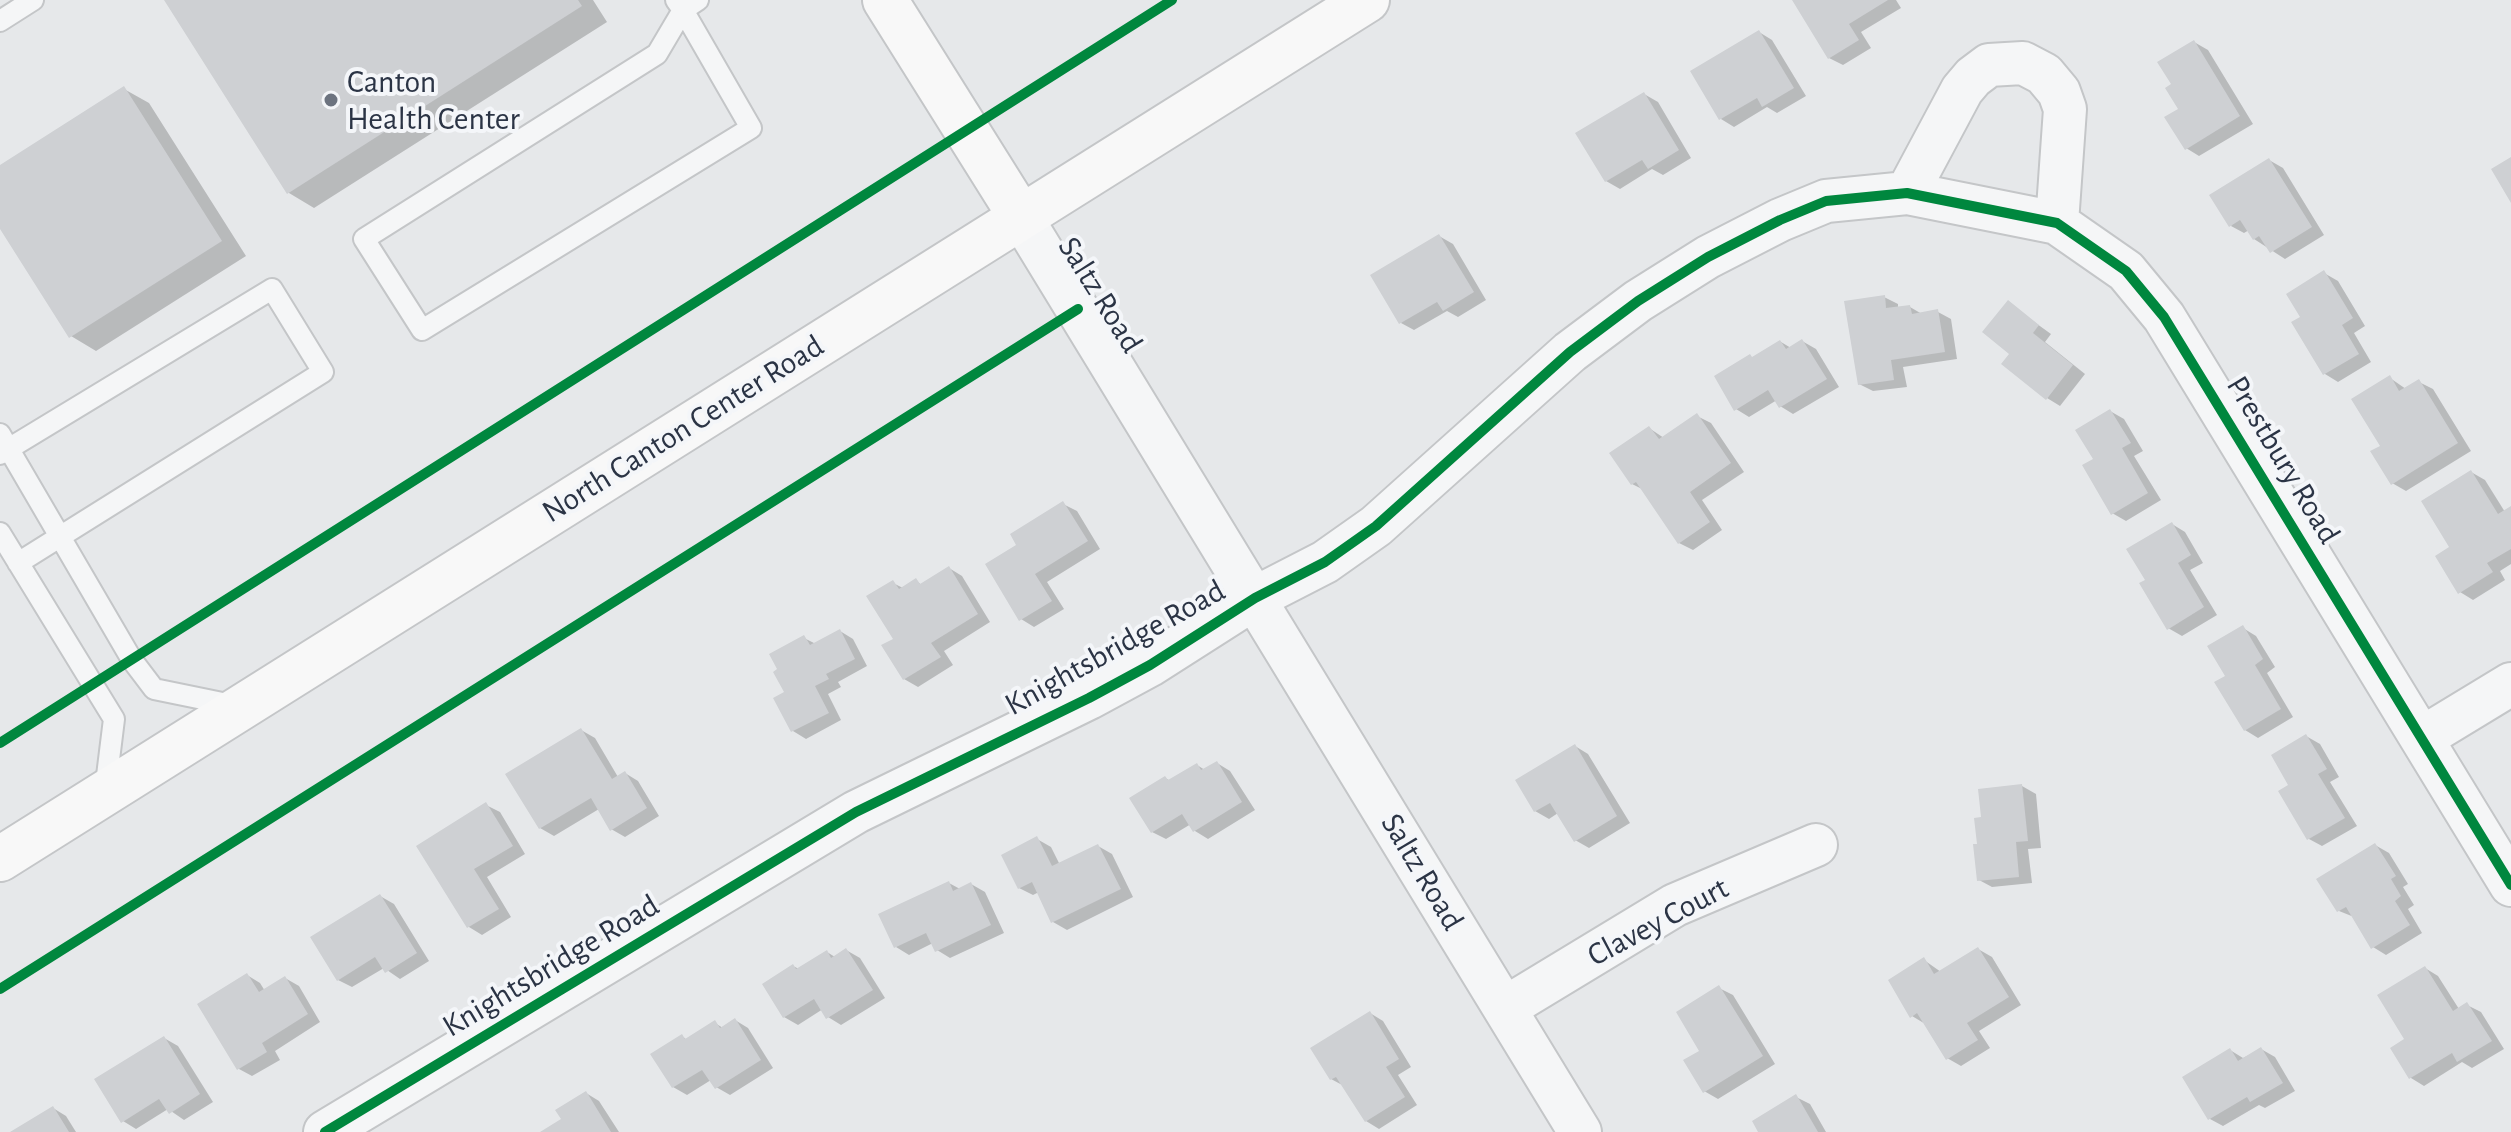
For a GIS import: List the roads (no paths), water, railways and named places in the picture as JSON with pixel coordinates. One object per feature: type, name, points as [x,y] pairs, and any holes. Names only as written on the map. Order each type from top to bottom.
[{"type":"main road","name":"Saltz Road","points":[[885,0],[1021,217]]},
{"type":"main road","name":"North Canton Center Road","points":[[0,859],[1367,0]]},
{"type":"street","points":[[1907,193],[1962,90],[1973,77],[1989,65],[2023,63],[2044,74],[2059,92],[2065,109],[2057,223]]},
{"type":"street","name":"Prestbury Road","points":[[1907,193],[2057,223],[2126,271],[2164,317],[2511,885]]},
{"type":"street","name":"Knightsbridge Road","points":[[325,1132],[856,812],[1089,698],[1150,665],[1255,598],[1325,562],[1376,526],[1570,352],[1638,301],[1696,264],[1780,220],[1826,201],[1907,193]]},
{"type":"street","name":"Saltz Road","points":[[1021,217],[1580,1132]]},
{"type":"street","points":[[2422,738],[2511,684]]},
{"type":"street","name":"Clavey Court","points":[[1505,1008],[1675,905],[1816,845]]},
{"type":"lane","points":[[0,21],[33,0]]},
{"type":"lane","points":[[686,3],[751,128],[422,330],[364,239],[657,54],[686,3]]},
{"type":"lane","points":[[18,563],[61,537],[323,372],[272,289],[3,445],[61,537],[132,660],[154,689],[241,707]]},
{"type":"lane","points":[[0,533],[114,719],[105,793]]},
{"type":"place","name":"Canton Health Center","points":[[331,100]]}]
